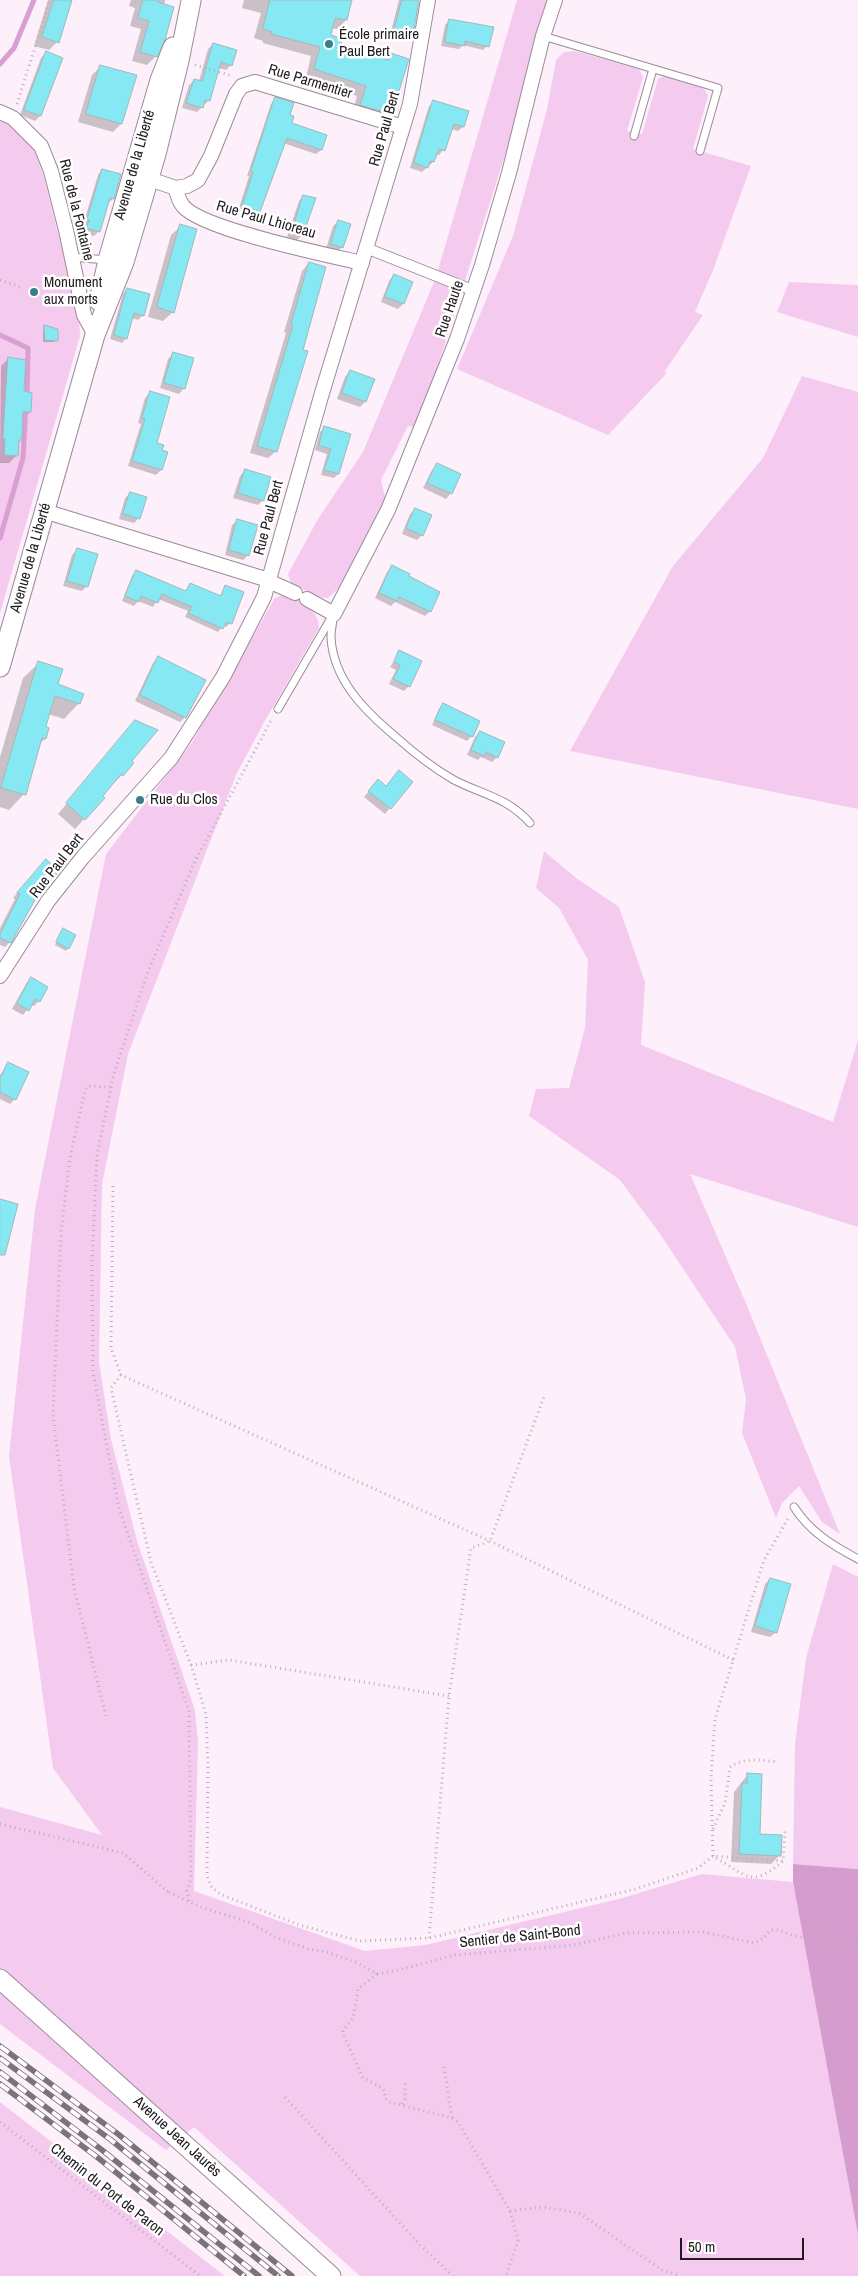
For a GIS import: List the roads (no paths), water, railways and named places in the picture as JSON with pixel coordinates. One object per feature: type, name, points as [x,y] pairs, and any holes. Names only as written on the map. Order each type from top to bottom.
[{"type":"main road","name":"Avenue de la Liberté","points":[[0,667],[95,334],[124,262],[149,179],[179,61],[191,0]]},
{"type":"main road","name":"Avenue de la Liberté","points":[[95,334],[101,289],[108,260],[160,80],[191,0]]},
{"type":"main road","name":"Avenue Jean Jaurès","points":[[0,1979],[331,2276]]},
{"type":"street","name":"Rue Paul Bert","points":[[0,976],[48,901],[171,758],[223,676],[264,597],[290,502],[410,104],[428,0]]},
{"type":"street","name":"Rue Haute","points":[[334,614],[388,510],[420,434],[469,304],[509,173],[543,36],[555,0]]},
{"type":"street","name":"Rue Parmentier","points":[[176,188],[187,186],[198,180],[211,156],[239,89],[255,82],[403,127]]},
{"type":"street","name":"Rue de la Fontaine","points":[[0,112],[13,118],[41,146],[54,180],[84,315],[95,334]]},
{"type":"street","points":[[149,179],[176,188]]},
{"type":"street","name":"Rue Paul Lhioreau","points":[[176,188],[183,207],[221,227],[362,263]]},
{"type":"street","points":[[366,248],[467,288]]},
{"type":"street","points":[[469,304],[463,300],[467,288],[476,266],[482,265]]},
{"type":"street","points":[[44,511],[269,581],[334,614]]},
{"type":"lane","points":[[543,36],[718,88],[700,151]]},
{"type":"lane","points":[[634,136],[653,69]]},
{"type":"lane","points":[[71,257],[108,260]]},
{"type":"lane","points":[[278,709],[334,614]]},
{"type":"lane","points":[[334,614],[331,637],[338,665],[355,698],[371,716],[422,759],[455,780],[515,807],[530,822]]},
{"type":"lane","points":[[794,1507],[802,1520],[828,1542],[858,1559]]},
{"type":"waterway","points":[[0,64],[14,48],[34,0]]},
{"type":"waterway","points":[[0,335],[28,348],[27,397]]},
{"type":"waterway","points":[[0,538],[23,458],[26,405]]},
{"type":"railway","points":[[0,2046],[118,2134],[292,2276]]},
{"type":"railway","points":[[0,2058],[111,2140],[278,2276]]},
{"type":"railway","points":[[0,2072],[102,2150],[259,2276]]},
{"type":"railway","points":[[0,2084],[97,2157],[244,2276]]},
{"type":"place","name":"École primaire Paul Bert","points":[[329,44]]},
{"type":"place","name":"Monument aux morts","points":[[34,292]]},
{"type":"place","name":"Rue du Clos","points":[[140,800]]}]
